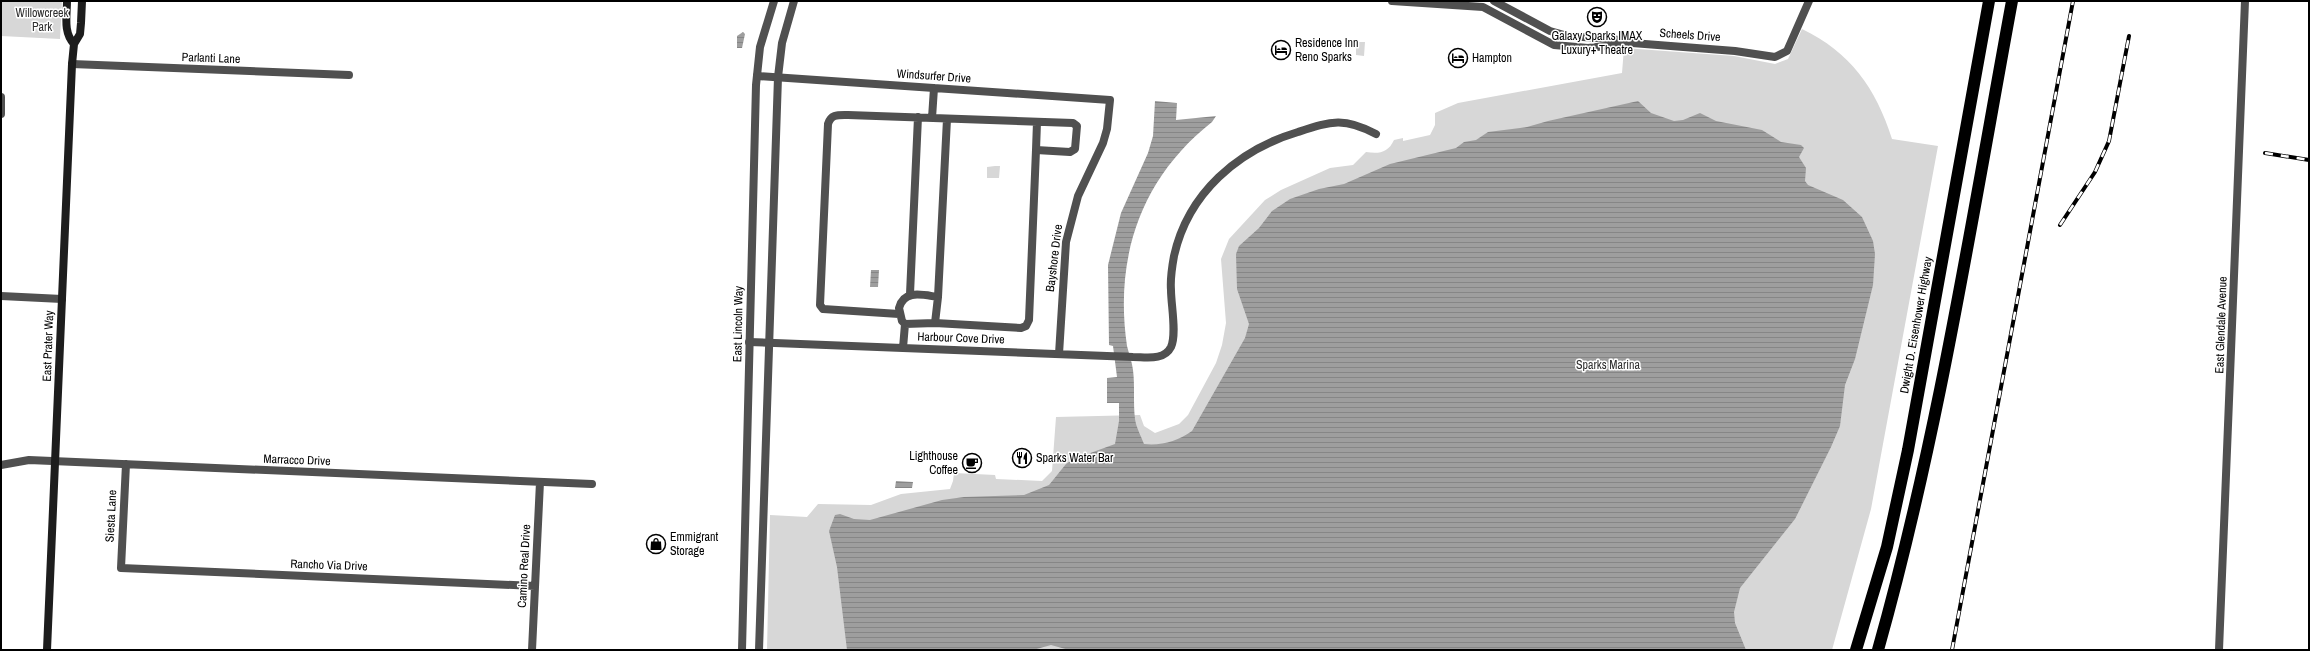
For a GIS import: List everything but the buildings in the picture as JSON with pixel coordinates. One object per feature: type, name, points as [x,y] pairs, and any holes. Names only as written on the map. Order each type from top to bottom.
[{"type":"highway","name":"Dwight D. Eisenhower Highway","points":[[1856,650],[1886,547],[1908,450],[1989,1]]},
{"type":"highway","points":[[1878,650],[1901,570],[1926,461],[2012,1]]},
{"type":"main road","points":[[67,1],[66,28],[68,37],[74,44]]},
{"type":"main road","name":"East Prater Way","points":[[47,650],[72,64],[74,44],[80,34],[82,1]]},
{"type":"street","name":"East Lincoln Way","points":[[742,650],[757,76],[760,47],[774,1]]},
{"type":"street","points":[[759,650],[778,77],[782,43],[794,1]]},
{"type":"street","points":[[1392,1],[1483,7],[1554,46],[1588,48],[1632,43]]},
{"type":"street","name":"Scheels Drive","points":[[1494,1],[1559,34],[1613,39],[1632,43],[1779,56],[1787,51],[1809,1]]},
{"type":"street","name":"East Glendale Avenue","points":[[2219,650],[2245,1]]},
{"type":"street","name":"Parlanti Lane","points":[[72,64],[349,75]]},
{"type":"street","name":"Windsurfer Drive","points":[[757,76],[1110,100]]},
{"type":"street","points":[[932,118],[934,88]]},
{"type":"street","points":[[1,97],[1,114]]},
{"type":"street","name":"Bayshore Drive","points":[[1059,354],[1066,242],[1078,196],[1105,136],[1110,100]]},
{"type":"street","points":[[899,314],[823,309],[820,305],[828,124],[830,118],[834,115],[932,118],[1073,123],[1077,126],[1075,149],[1070,152],[1036,150]]},
{"type":"street","points":[[910,294],[918,118]]},
{"type":"street","points":[[935,324],[938,298],[947,119]]},
{"type":"street","points":[[905,324],[1021,328],[1026,326],[1029,320],[1032,277],[1037,122]]},
{"type":"street","name":"Harbour Cove Drive","points":[[749,342],[1158,357],[1169,350],[1173,339],[1170,290],[1174,256],[1191,212],[1212,183],[1231,166],[1259,148],[1303,130],[1330,123],[1346,122],[1360,125],[1376,134]]},
{"type":"street","points":[[903,348],[905,324],[899,314],[900,302],[910,294],[938,298]]},
{"type":"street","points":[[1,296],[62,299]]},
{"type":"street","name":"Marracco Drive","points":[[1,465],[29,460],[592,484]]},
{"type":"street","name":"Siesta Lane","points":[[121,568],[126,464]]},
{"type":"street","name":"Camino Real Drive","points":[[532,650],[540,482]]},
{"type":"street","name":"Rancho Via Drive","points":[[121,568],[535,586]]},
{"type":"green space","name":"Willowcreek Park","points":[[1,1],[62,1],[60,39],[1,36]]},
{"type":"green space","name":"Sparks Marina","points":[[1802,29],[1819,38],[1834,49],[1847,60],[1859,74],[1878,104],[1892,139],[1938,146],[1871,509],[1832,650],[767,650],[770,515],[807,517],[818,504],[871,505],[901,494],[950,489],[954,473],[995,475],[996,479],[1042,481],[1052,471],[1056,417],[1140,415],[1144,426],[1155,433],[1179,424],[1188,415],[1216,363],[1222,345],[1226,323],[1221,259],[1229,239],[1265,200],[1281,190],[1330,168],[1353,165],[1366,152],[1383,152],[1389,148],[1394,140],[1403,138],[1403,141],[1430,135],[1435,125],[1435,113],[1458,103],[1622,73],[1624,48],[1734,56],[1775,64],[1788,59]]},
{"type":"green space","points":[[1356,42],[1365,42],[1364,56],[1356,55]]},
{"type":"green space","points":[[1000,166],[999,178],[987,178],[987,167]]},
{"type":"shaded area","points":[[743,32],[745,34],[742,48],[737,48],[737,36]]},
{"type":"shaded area","name":"Sparks Marina","points":[[1155,101],[1177,103],[1176,120],[1216,116],[1212,122],[1187,144],[1167,168],[1150,194],[1138,222],[1129,251],[1125,281],[1124,313],[1127,346],[1133,370],[1135,419],[1144,444],[1169,442],[1181,438],[1192,431],[1245,338],[1249,324],[1237,289],[1236,254],[1239,246],[1259,228],[1272,211],[1290,199],[1319,189],[1344,184],[1390,164],[1456,148],[1464,142],[1476,140],[1488,132],[1527,127],[1638,101],[1651,113],[1674,121],[1683,120],[1700,113],[1716,121],[1762,130],[1781,142],[1801,145],[1804,148],[1799,157],[1806,168],[1805,181],[1808,185],[1843,200],[1862,217],[1873,241],[1875,254],[1873,285],[1855,359],[1845,385],[1840,426],[1831,447],[1795,519],[1740,588],[1734,612],[1735,623],[1746,650],[1069,650],[1051,645],[1033,650],[847,650],[837,567],[829,531],[835,515],[840,514],[854,519],[870,520],[942,500],[964,497],[1024,495],[1049,485],[1066,464],[1074,459],[1115,444],[1119,421],[1119,403],[1107,403],[1107,378],[1117,377],[1113,346],[1109,345],[1108,265],[1121,213],[1148,153],[1153,136]]},
{"type":"shaded area","points":[[871,270],[879,270],[878,287],[870,287]]},
{"type":"shaded area","points":[[896,481],[913,482],[912,488],[895,488]]},
{"type":"railway","points":[[1952,650],[2073,1]]},
{"type":"railway","points":[[2060,225],[2095,172],[2109,141],[2129,36]]},
{"type":"railway","points":[[2265,153],[2309,160]]},
{"type":"place","name":"Galaxy Sparks IMAX Luxury+ Theatre","points":[[1597,17]]},
{"type":"place","name":"Residence Inn Reno Sparks","points":[[1281,50]]},
{"type":"place","name":"Hampton","points":[[1458,58]]},
{"type":"place","name":"Sparks Water Bar","points":[[1022,458]]},
{"type":"place","name":"Lighthouse Coffee","points":[[972,463]]},
{"type":"place","name":"Emmigrant Storage","points":[[656,544]]}]
